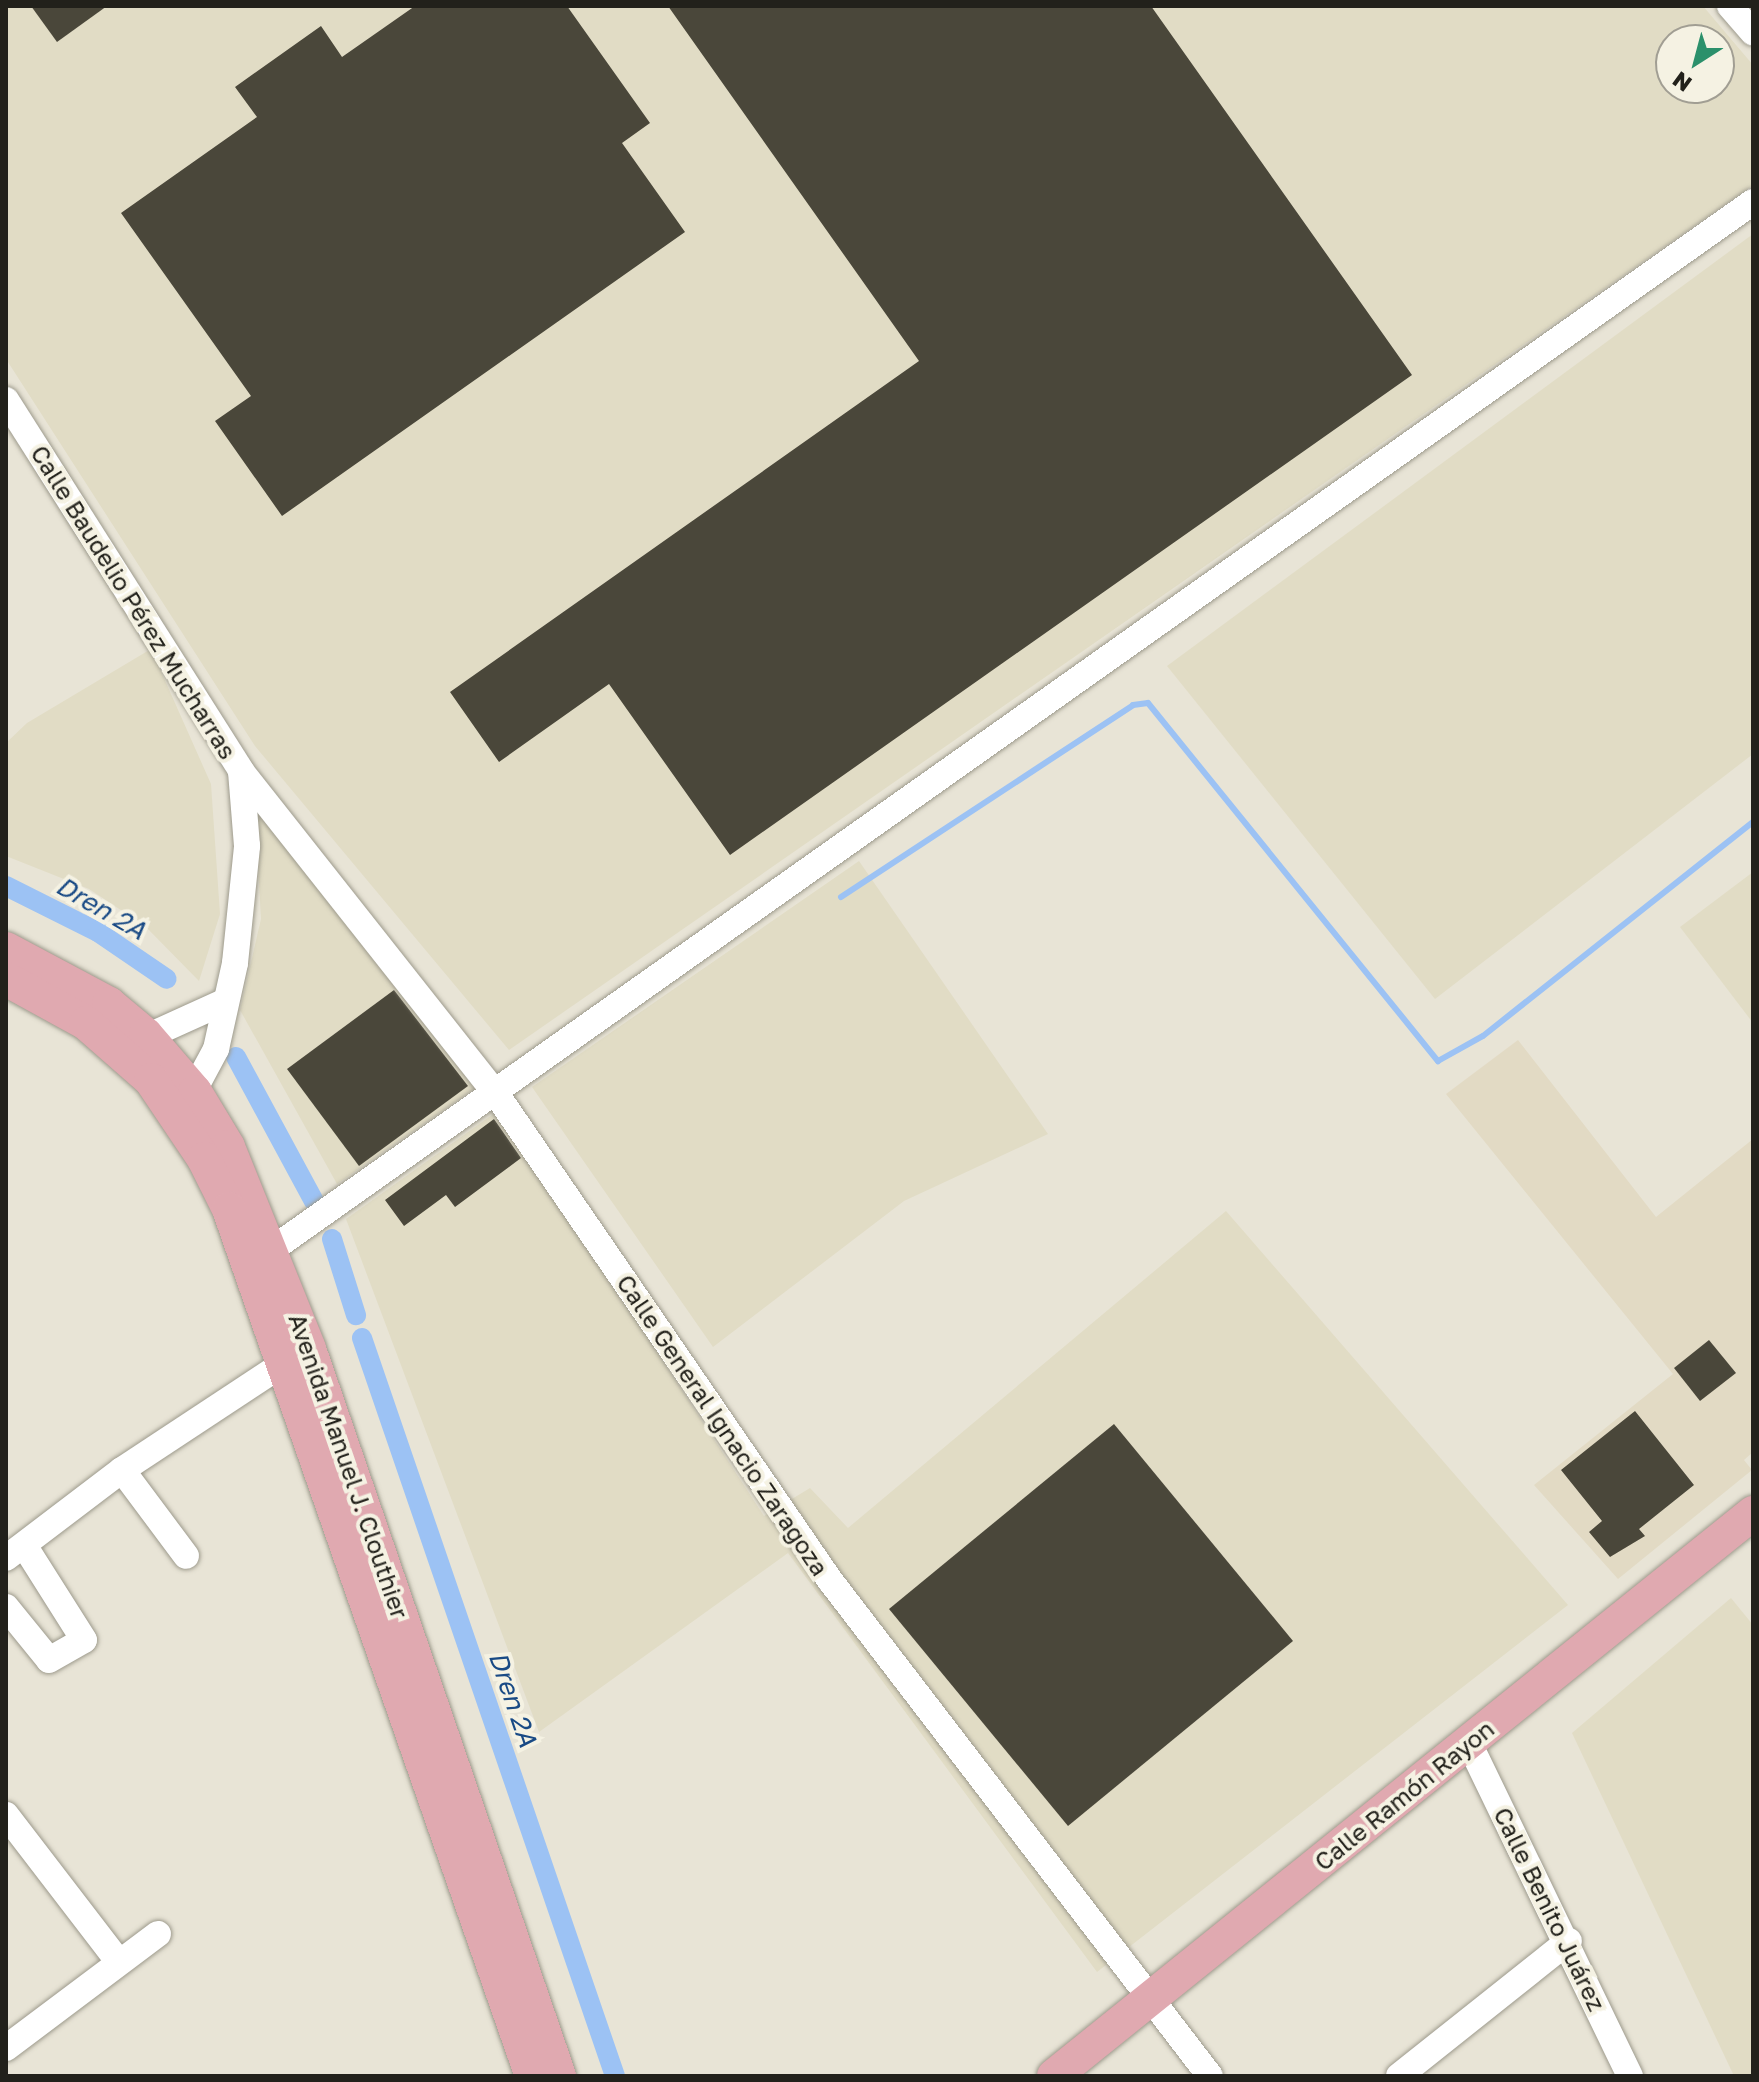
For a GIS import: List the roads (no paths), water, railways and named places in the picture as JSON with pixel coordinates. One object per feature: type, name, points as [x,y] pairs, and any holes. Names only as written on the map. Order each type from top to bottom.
[{"type":"main road","name":"Avenida Manuel J. Clouthier","points":[[6,949],[109,1004],[134,1042],[187,1104],[262,1257],[559,2076]]},
{"type":"main road","name":"Avenida Manuel J. Clouthier","points":[[6,979],[134,1042]]},
{"type":"main road","name":"Avenida Manuel J. Clouthier","points":[[297,1355],[532,2076]]},
{"type":"main road","name":"Calle Ramón Rayon","points":[[1054,2076],[1753,1513]]},
{"type":"street","points":[[1730,6],[1753,32]]},
{"type":"street","points":[[262,1257],[497,1095],[1753,202]]},
{"type":"street","name":"Calle Baudelio Pérez Mucharras","points":[[6,400],[241,771],[243,909],[216,1049],[187,1104]]},
{"type":"street","name":"Calle General Ignacio Zaragoza","points":[[241,771],[497,1095],[829,1579],[1210,2076]]},
{"type":"street","points":[[134,1042],[226,1001]]},
{"type":"street","points":[[6,1607],[49,1660],[84,1640],[15,1551],[122,1470],[297,1355]]},
{"type":"street","points":[[122,1470],[186,1556]]},
{"type":"street","name":"Calle Benito Juárez","points":[[1469,1743],[1569,1941],[1630,2076]]},
{"type":"street","points":[[6,1815],[119,1962]]},
{"type":"street","points":[[11,2035],[158,1934]]},
{"type":"street","points":[[1399,2076],[1569,1941]]},
{"type":"waterway","points":[[841,897],[1133,705],[1148,703],[1438,1061],[1483,1036],[1753,822]]},
{"type":"waterway","name":"Dren 2A","points":[[6,886],[98,932],[167,979]]},
{"type":"waterway","name":"Dren 2A","points":[[236,1057],[314,1201]]},
{"type":"waterway","name":"Dren 2A","points":[[332,1239],[356,1315]]},
{"type":"waterway","name":"Dren 2A","points":[[362,1338],[615,2076]]}]
